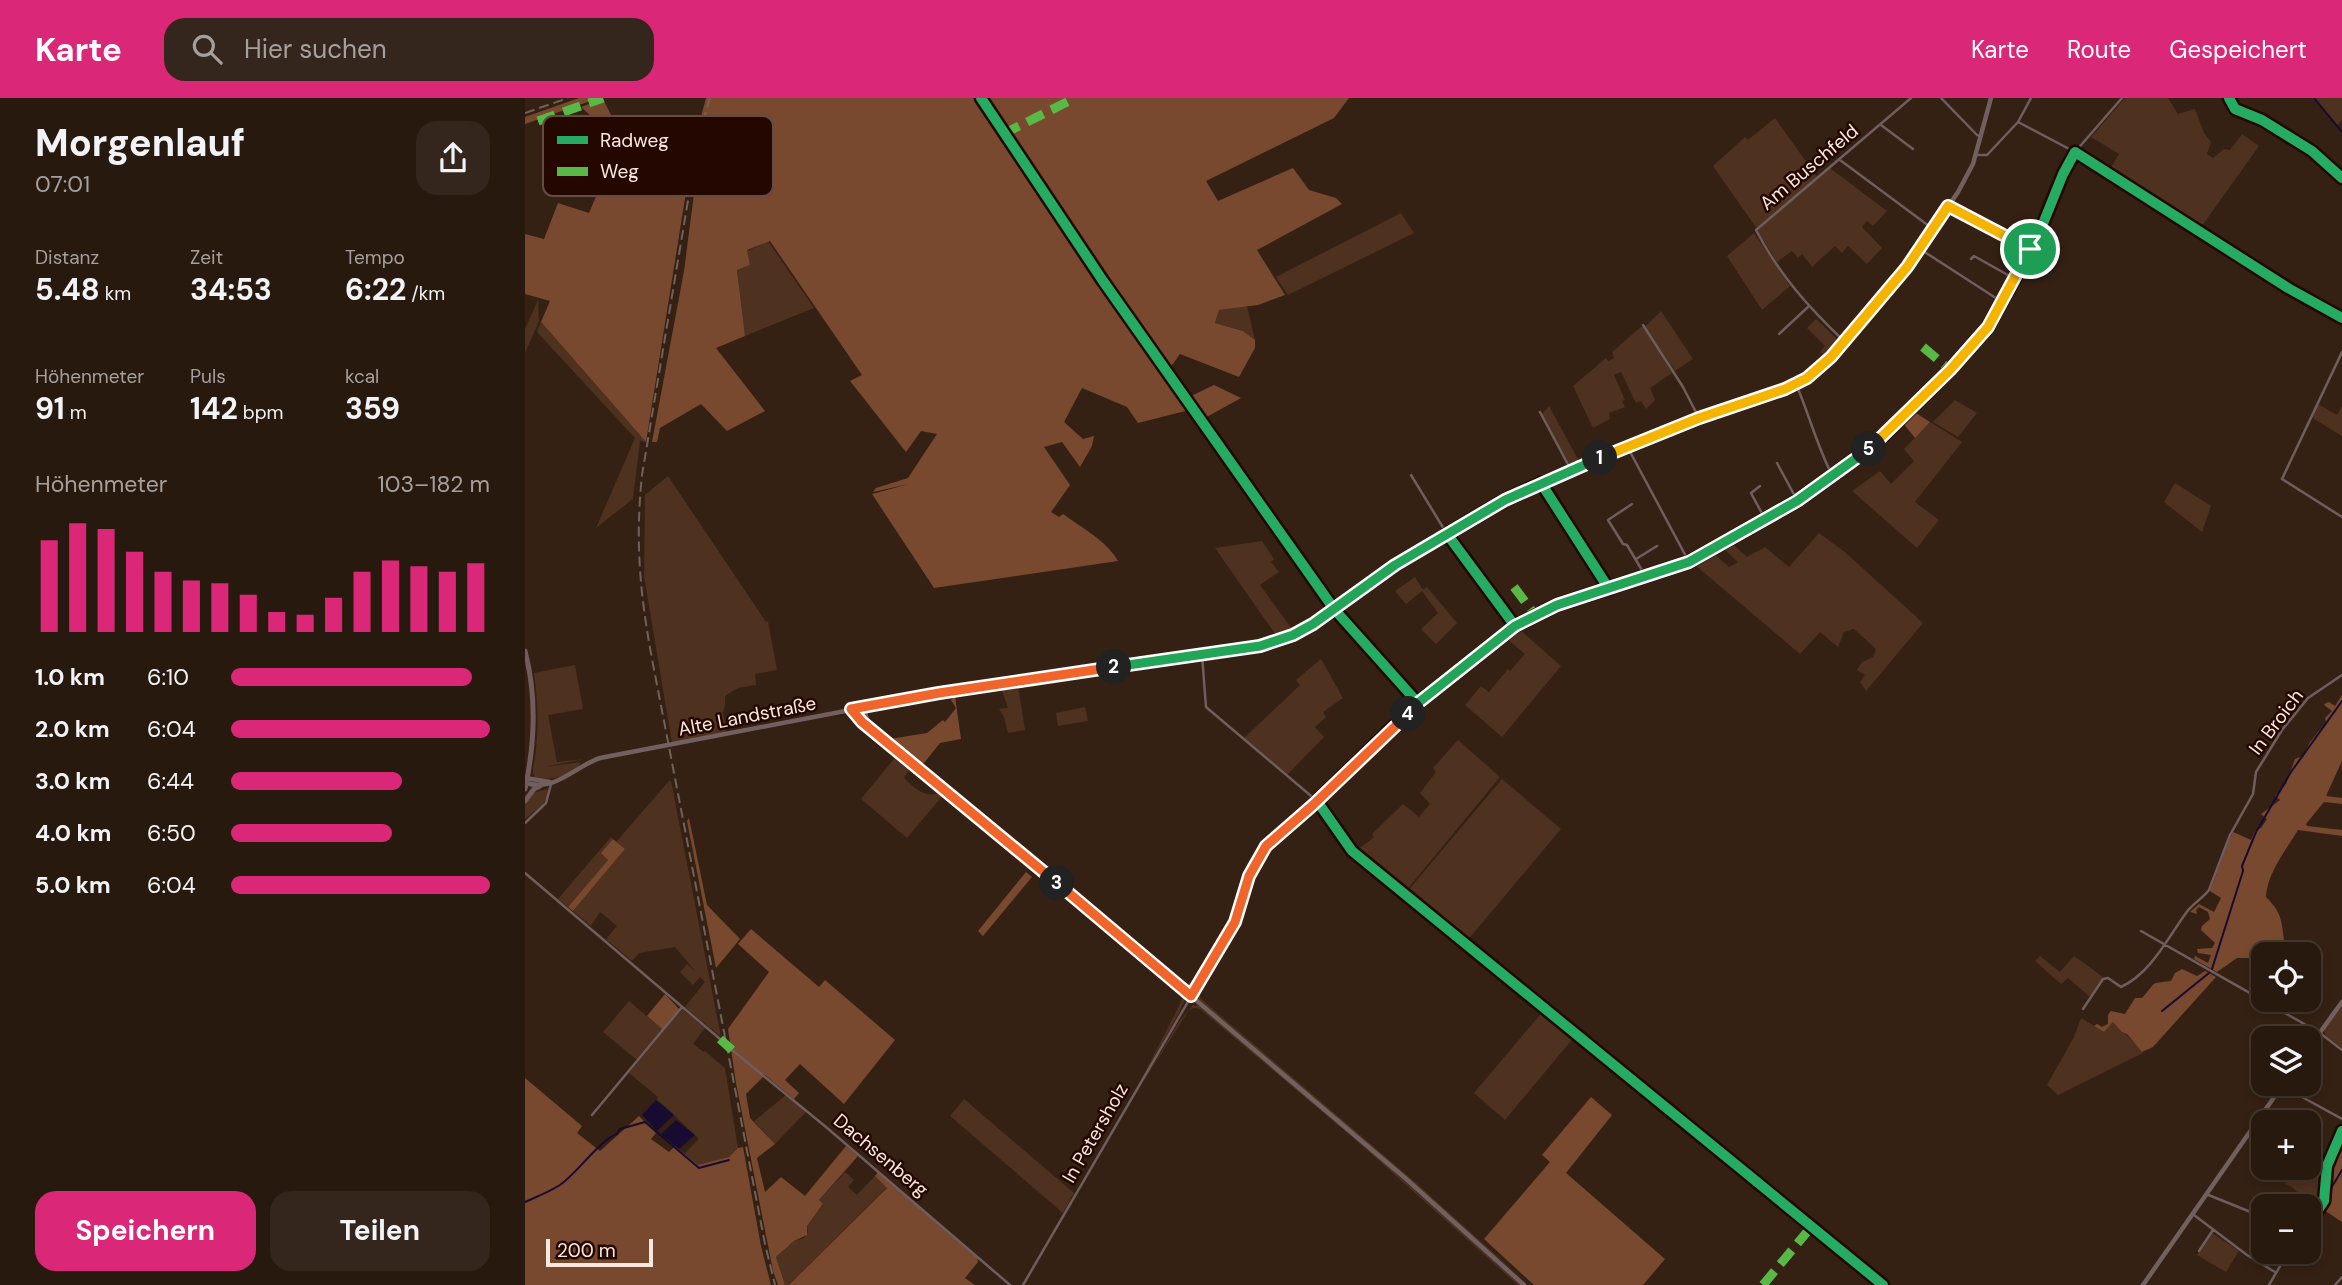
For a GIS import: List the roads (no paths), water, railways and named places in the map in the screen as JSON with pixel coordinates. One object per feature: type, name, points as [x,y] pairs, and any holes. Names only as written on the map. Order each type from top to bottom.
[{"type":"main road","name":"Alte Landstraße","points":[[540,786],[563,779],[600,758],[968,688],[1275,642],[1300,632],[1387,570],[1505,500],[1699,418],[1796,384],[1817,370],[1920,249],[1968,175],[1991,98]]},
{"type":"main road","points":[[525,651],[534,697],[532,750],[526,783]]},
{"type":"main road","points":[[870,705],[865,714],[870,727]]},
{"type":"main road","points":[[853,711],[862,722],[1405,1178],[1524,1285]]},
{"type":"main road","points":[[525,768],[532,750]]},
{"type":"main road","points":[[526,783],[551,783]]},
{"type":"main road","points":[[526,783],[540,786]]},
{"type":"main road","points":[[525,801],[534,789],[540,786]]},
{"type":"main road","points":[[2321,1031],[2342,1002]]},
{"type":"main road","points":[[2143,1285],[2275,1096]]},
{"type":"street","name":"Am Buschfeld","points":[[1808,307],[1756,230],[1911,98]]},
{"type":"street","points":[[1941,98],[1981,136]]},
{"type":"street","points":[[1946,103],[1951,98]]},
{"type":"street","points":[[1976,155],[1986,155],[2018,122],[2031,98]]},
{"type":"street","name":"In Petersholz","points":[[1023,1285],[1235,922],[1249,876],[1260,855],[1283,830],[1317,801],[1418,703],[1515,626],[1557,605],[1689,562],[1797,501],[1880,439],[1950,370],[1988,327],[2030,249],[2075,152],[2122,98]]},
{"type":"street","points":[[2229,98],[2235,109],[2262,120],[2312,151],[2342,178]]},
{"type":"street","points":[[2018,122],[2075,152]]},
{"type":"street","points":[[1881,125],[1913,149]]},
{"type":"street","points":[[1839,160],[1933,229]]},
{"type":"street","points":[[1948,206],[2030,249]]},
{"type":"street","points":[[2223,246],[2342,318]]},
{"type":"street","points":[[1920,249],[2001,302]]},
{"type":"street","points":[[1971,259],[1974,256],[2015,279]]},
{"type":"street","points":[[1779,334],[1808,307],[1844,341]]},
{"type":"street","points":[[1643,325],[1683,387],[1699,418]]},
{"type":"street","points":[[2342,352],[2282,479],[2342,517]]},
{"type":"street","points":[[1796,384],[1817,444],[1832,475]]},
{"type":"street","points":[[1540,412],[1571,470]]},
{"type":"street","points":[[1628,447],[1689,562]]},
{"type":"street","points":[[1777,463],[1797,501]]},
{"type":"street","points":[[1411,475],[1447,534],[1515,626]]},
{"type":"street","points":[[1541,483],[1609,589]]},
{"type":"street","points":[[1761,486],[1751,493],[1765,519]]},
{"type":"street","points":[[1608,520],[1632,505]]},
{"type":"street","points":[[1605,515],[1646,577]]},
{"type":"street","points":[[1284,537],[1334,609],[1418,703]]},
{"type":"street","points":[[1636,559],[1657,546]]},
{"type":"street","points":[[1202,654],[1206,707],[1317,801],[1352,851]]},
{"type":"street","name":"In Broich","points":[[2083,1009],[2103,979],[2108,978],[2123,987],[2165,946],[2187,912],[2209,890],[2230,835],[2253,794],[2256,772],[2282,730],[2308,698],[2342,675]]},
{"type":"street","points":[[525,823],[546,803],[551,783]]},
{"type":"street","points":[[525,873],[720,1039]]},
{"type":"street","points":[[2141,931],[2309,1026]]},
{"type":"street","points":[[592,1115],[683,1007]]},
{"type":"street","points":[[2321,1033],[2342,1050]]},
{"type":"street","name":"Dachsenberg","points":[[732,1050],[826,1126],[1010,1285]]},
{"type":"street","points":[[2302,1097],[2342,1119]]},
{"type":"street","points":[[2321,1206],[2324,1201],[2326,1172],[2342,1131]]},
{"type":"street","points":[[2321,1169],[2326,1172]]},
{"type":"street","points":[[2206,1194],[2251,1212]]},
{"type":"street","points":[[2192,1213],[2247,1255],[2276,1272]]},
{"type":"street","points":[[2199,1251],[2213,1230]]},
{"type":"street","points":[[2269,1285],[2281,1264]]},
{"type":"street","points":[[2335,1285],[2342,1277]]},
{"type":"waterway","points":[[2314,98],[2342,132]]},
{"type":"waterway","points":[[2212,969],[2243,871],[2242,866],[2256,832],[2291,772],[2342,701]]},
{"type":"waterway","points":[[2162,1011],[2209,973]]},
{"type":"waterway","points":[[525,1202],[560,1185],[620,1129],[645,1122],[699,1168],[729,1160]]},
{"type":"waterway","points":[[2330,1190],[2342,1170]]},
{"type":"railway","points":[[525,113],[568,98]]},
{"type":"railway","points":[[705,116],[710,98]]},
{"type":"railway","points":[[689,196],[642,475],[640,568],[652,659],[775,1285]]}]
